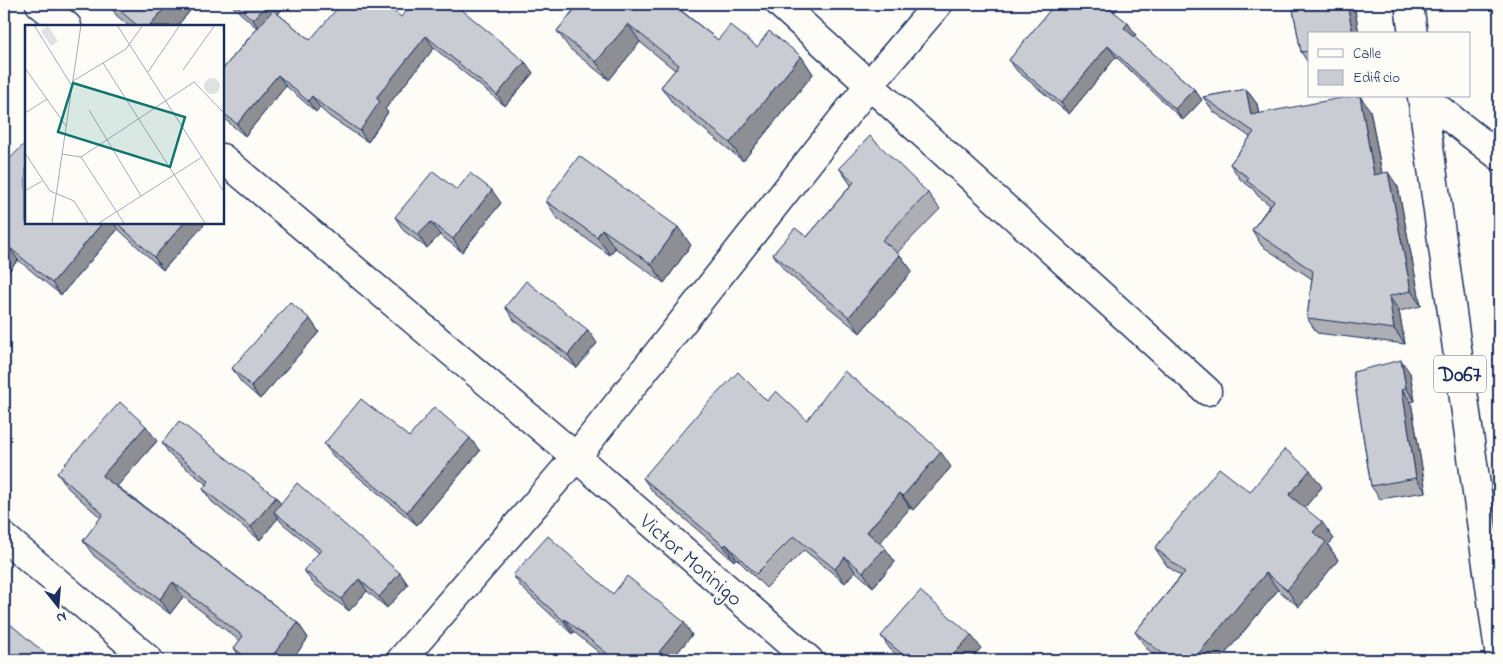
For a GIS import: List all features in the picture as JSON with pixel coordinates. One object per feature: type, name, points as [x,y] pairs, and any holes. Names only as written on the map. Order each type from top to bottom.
[{"type":"street","points":[[40,4],[66,25]]},
{"type":"street","points":[[780,4],[1207,391]]},
{"type":"street","points":[[401,660],[576,457],[870,84],[938,4]]},
{"type":"street","points":[[1409,4],[1413,32]]},
{"type":"street","name":"D067","points":[[1422,98],[1496,616],[1499,651]]},
{"type":"street","points":[[1425,98],[1499,156]]},
{"type":"street","name":"Victor Morinigo","points":[[224,160],[576,457],[809,660]]},
{"type":"street","points":[[4,537],[149,660]]},
{"type":"building","points":[[112,4],[168,4],[150,25],[137,25]]},
{"type":"building","points":[[235,4],[268,4],[253,20]]},
{"type":"building","points":[[341,4],[385,4],[401,17],[412,4],[455,4],[525,62],[497,95],[426,36],[376,98],[380,101],[360,131],[312,96],[308,101],[278,75],[237,124],[224,114],[224,68],[273,10],[310,40]]},
{"type":"building","points":[[579,4],[672,4],[718,40],[730,25],[757,47],[769,31],[801,56],[730,143],[661,87],[679,65],[628,24],[596,62],[557,31]]},
{"type":"building","points":[[1055,4],[1104,4],[1128,23],[1124,28],[1194,89],[1175,109],[1108,46],[1061,103],[1009,60]]},
{"type":"building","points":[[1292,4],[1347,4],[1353,32],[1308,32],[1308,51],[1301,52]]},
{"type":"building","points":[[1246,89],[1251,115],[1341,98],[1360,98],[1374,175],[1388,172],[1411,291],[1389,296],[1394,329],[1307,318],[1313,271],[1252,230],[1274,201],[1247,181],[1249,178],[1230,164],[1254,132],[1203,97]]},
{"type":"building","points":[[870,136],[928,193],[882,240],[900,255],[849,317],[773,254],[795,228],[807,237],[854,182],[839,168]]},
{"type":"building","points":[[25,143],[25,224],[101,224],[52,283],[9,247],[4,254],[4,165]]},
{"type":"building","points":[[579,156],[678,227],[651,264],[602,229],[597,237],[546,201]]},
{"type":"building","points":[[433,171],[457,190],[470,173],[492,190],[453,239],[431,222],[418,235],[395,217]]},
{"type":"building","points":[[1495,218],[1499,218],[1499,245]]},
{"type":"building","points":[[118,224],[183,224],[154,257]]},
{"type":"building","points":[[526,281],[588,330],[568,355],[505,307]]},
{"type":"building","points":[[290,302],[310,319],[251,386],[232,368]]},
{"type":"building","points":[[1401,360],[1406,388],[1402,389],[1416,478],[1371,486],[1353,372]]},
{"type":"building","points":[[844,371],[894,410],[941,452],[903,496],[900,493],[867,532],[885,548],[863,572],[845,557],[835,569],[794,536],[756,574],[726,544],[724,546],[643,478],[702,409],[738,372],[767,401],[776,391],[807,420]]},
{"type":"building","points":[[361,399],[409,437],[434,407],[470,438],[407,512],[324,444]]},
{"type":"building","points":[[120,402],[146,426],[102,476],[298,623],[269,660],[249,660],[234,648],[243,636],[173,582],[160,599],[83,541],[103,514],[57,473]]},
{"type":"building","points":[[179,421],[276,497],[251,527],[203,489],[209,481],[162,443]]},
{"type":"building","points":[[1285,449],[1310,470],[1289,495],[1322,522],[1313,532],[1326,542],[1287,590],[1266,573],[1193,660],[1171,660],[1135,632],[1185,572],[1155,548],[1219,468],[1250,492]]},
{"type":"building","points":[[297,483],[400,573],[379,597],[359,579],[341,599],[304,570],[321,550],[274,512]]},
{"type":"building","points":[[548,536],[613,594],[627,576],[684,622],[659,652],[668,660],[615,660],[565,619],[564,621],[513,575]]},
{"type":"building","points":[[920,591],[971,635],[949,660],[909,660],[881,636]]},
{"type":"building","points":[[4,619],[53,660],[4,660]]}]
